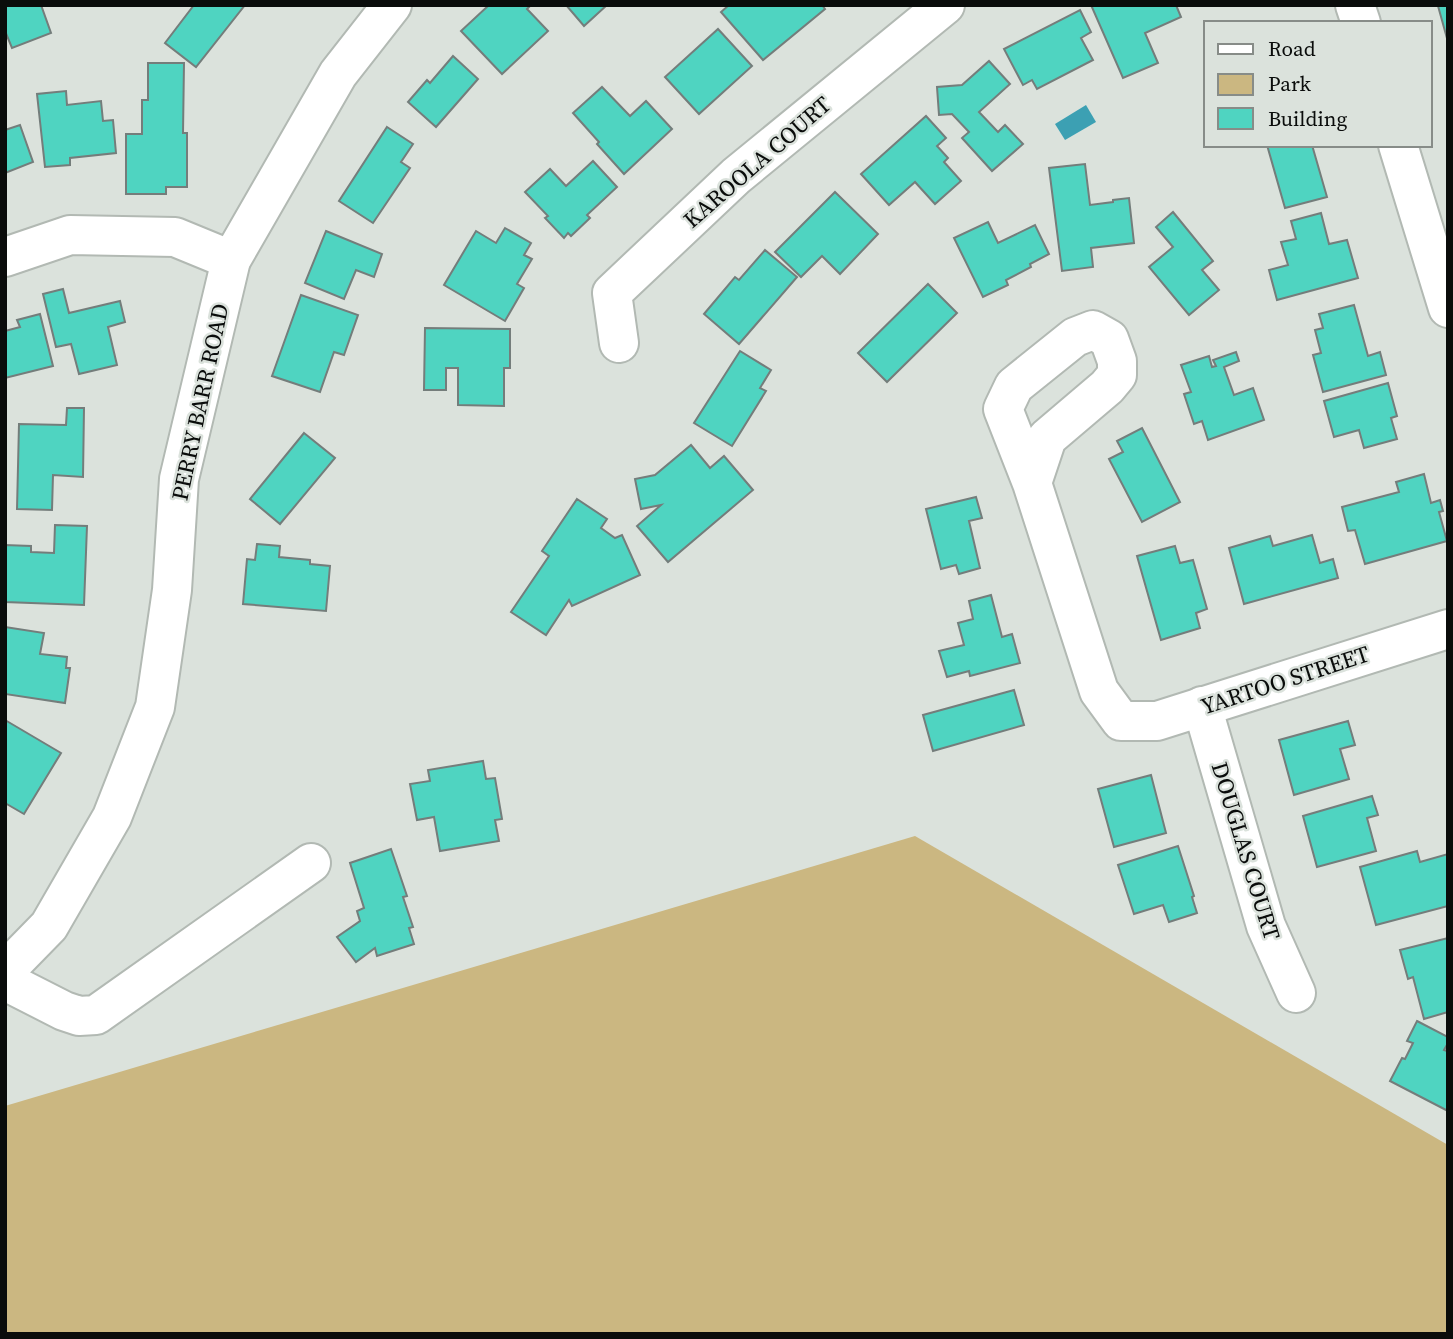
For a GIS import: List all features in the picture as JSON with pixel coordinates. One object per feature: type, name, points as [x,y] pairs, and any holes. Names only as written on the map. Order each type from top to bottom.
[{"type":"street","name":"PERRY BARR ROAD","points":[[5,971],[49,926],[112,817],[155,707],[172,590],[179,479],[231,260],[338,74],[392,5]]},
{"type":"street","name":"KAROOLA COURT","points":[[619,343],[612,293],[736,176],[945,5]]},
{"type":"street","points":[[1399,147],[1448,308]]},
{"type":"street","points":[[5,257],[69,235],[175,237],[231,260]]},
{"type":"street","name":"YARTOO STREET","points":[[1032,483],[1099,691],[1121,721],[1157,721],[1448,629]]},
{"type":"street","name":"DOUGLAS COURT","points":[[1202,706],[1266,926],[1296,993]]},
{"type":"street","points":[[5,981],[79,1016],[96,1015],[311,863]]},
{"type":"green space","points":[[915,836],[1448,1145],[1448,1334],[5,1334],[5,1106]]},
{"type":"water","points":[[1086,105],[1096,122],[1065,140],[1055,124]]},
{"type":"building","points":[[5,5],[41,5],[51,33],[12,48],[5,31]]},
{"type":"building","points":[[194,5],[245,5],[196,67],[165,43]]},
{"type":"building","points":[[489,5],[531,5],[527,9],[548,31],[502,74],[461,31]]},
{"type":"building","points":[[566,5],[607,5],[584,26]]},
{"type":"building","points":[[729,5],[822,5],[825,9],[763,60],[721,12]]},
{"type":"building","points":[[1091,5],[1176,5],[1181,17],[1145,33],[1158,63],[1123,78]]},
{"type":"building","points":[[1448,5],[1448,42],[1438,6]]},
{"type":"building","points":[[1080,10],[1091,32],[1081,38],[1093,60],[1037,89],[1032,80],[1023,85],[1004,49]]},
{"type":"building","points":[[718,29],[752,66],[699,114],[665,77]]},
{"type":"building","points":[[453,56],[478,79],[436,127],[408,102],[427,80],[430,83]]},
{"type":"building","points":[[989,61],[1010,84],[979,112],[998,132],[1005,125],[1023,144],[992,171],[962,138],[969,132],[952,114],[939,115],[937,87],[962,85]]},
{"type":"building","points":[[148,63],[184,63],[183,133],[187,133],[187,187],[166,187],[166,194],[126,194],[126,134],[142,134],[142,100],[148,100]]},
{"type":"building","points":[[602,87],[630,116],[646,101],[672,129],[624,174],[573,113]]},
{"type":"building","points":[[66,91],[67,105],[101,101],[103,121],[113,120],[116,153],[70,158],[70,165],[45,167],[37,94]]},
{"type":"building","points":[[926,116],[946,138],[937,146],[948,158],[944,162],[961,181],[935,204],[915,182],[889,205],[861,174]]},
{"type":"building","points":[[20,125],[33,162],[5,173],[5,130]]},
{"type":"building","points":[[387,127],[413,144],[401,162],[410,168],[373,223],[339,201]]},
{"type":"building","points":[[1268,147],[1313,147],[1327,197],[1285,208]]},
{"type":"building","points":[[593,161],[617,187],[587,215],[590,218],[571,236],[568,233],[564,238],[525,192],[550,169],[566,186]]},
{"type":"building","points":[[1085,164],[1090,205],[1129,198],[1134,243],[1091,248],[1093,267],[1062,271],[1049,168]]},
{"type":"building","points":[[835,192],[878,234],[840,274],[822,256],[801,277],[775,252]]},
{"type":"building","points":[[1173,212],[1213,261],[1202,270],[1219,290],[1189,315],[1149,267],[1173,247],[1156,227]]},
{"type":"building","points":[[1321,213],[1329,244],[1347,240],[1358,278],[1277,300],[1269,270],[1288,265],[1281,242],[1296,239],[1291,221]]},
{"type":"building","points":[[988,222],[998,243],[1035,225],[1049,254],[1006,280],[1008,285],[983,297],[954,238]]},
{"type":"building","points":[[505,228],[531,243],[524,255],[532,259],[517,284],[524,288],[505,321],[444,285],[476,231],[496,243]]},
{"type":"building","points":[[326,231],[382,254],[374,277],[356,270],[344,299],[305,283]]},
{"type":"building","points":[[765,250],[797,277],[739,344],[704,314],[735,277],[739,280]]},
{"type":"building","points":[[928,284],[957,313],[887,382],[858,353]]},
{"type":"building","points":[[63,289],[69,313],[120,301],[125,322],[108,327],[117,365],[79,374],[71,344],[56,347],[43,294]]},
{"type":"building","points":[[301,295],[358,315],[344,355],[334,352],[320,392],[272,376]]},
{"type":"building","points":[[1354,305],[1368,356],[1380,352],[1386,375],[1323,392],[1313,355],[1321,353],[1315,330],[1323,328],[1319,314]]},
{"type":"building","points":[[40,314],[53,366],[5,378],[5,331],[20,327],[17,320]]},
{"type":"building","points":[[425,328],[510,329],[510,368],[504,368],[504,406],[458,405],[458,368],[446,368],[446,390],[424,390]]},
{"type":"building","points":[[740,351],[771,370],[760,388],[766,391],[732,446],[694,423]]},
{"type":"building","points":[[1236,352],[1239,361],[1224,367],[1234,395],[1253,388],[1264,420],[1208,440],[1202,421],[1194,424],[1184,394],[1191,392],[1181,365],[1209,356],[1212,367],[1216,366],[1213,360]]},
{"type":"building","points":[[1388,383],[1397,416],[1391,418],[1397,439],[1364,448],[1359,430],[1334,437],[1324,401]]},
{"type":"building","points":[[67,408],[84,408],[83,477],[53,475],[52,510],[17,509],[19,424],[66,425]]},
{"type":"building","points":[[1142,428],[1180,502],[1142,522],[1109,459],[1123,452],[1117,441]]},
{"type":"building","points":[[304,433],[335,458],[280,524],[250,499]]},
{"type":"building","points":[[691,445],[710,468],[724,456],[753,490],[668,562],[637,526],[661,505],[641,509],[635,479],[655,475]]},
{"type":"building","points":[[1424,474],[1431,503],[1440,500],[1443,511],[1439,512],[1447,541],[1365,564],[1355,530],[1348,531],[1342,507],[1399,492],[1396,482]]},
{"type":"building","points":[[976,497],[982,518],[969,521],[980,568],[959,574],[956,565],[941,569],[926,509]]},
{"type":"building","points":[[577,499],[607,519],[601,528],[615,538],[622,535],[640,575],[572,606],[569,600],[546,635],[511,612],[549,556],[542,551]]},
{"type":"building","points":[[55,525],[87,526],[84,605],[5,602],[5,545],[31,546],[31,552],[54,553]]},
{"type":"building","points":[[1312,535],[1320,563],[1333,559],[1338,578],[1244,604],[1229,548],[1270,536],[1273,546]]},
{"type":"building","points":[[257,544],[280,546],[279,557],[310,560],[310,564],[330,566],[326,611],[243,604],[247,559],[255,560]]},
{"type":"building","points":[[1175,546],[1180,563],[1193,560],[1207,609],[1196,613],[1200,628],[1161,640],[1137,556]]},
{"type":"building","points":[[991,595],[1002,637],[1012,634],[1020,663],[970,676],[969,671],[947,677],[939,651],[964,645],[958,623],[973,619],[969,601]]},
{"type":"building","points":[[5,627],[44,633],[40,654],[67,657],[66,668],[70,668],[65,703],[5,694]]},
{"type":"building","points":[[1014,690],[1024,725],[933,751],[923,715]]},
{"type":"building","points":[[5,720],[61,753],[24,814],[5,803]]},
{"type":"building","points":[[1348,721],[1355,745],[1340,749],[1349,779],[1294,795],[1279,740]]},
{"type":"building","points":[[483,761],[486,779],[495,778],[502,819],[495,820],[499,841],[440,851],[434,817],[417,820],[410,784],[430,781],[428,770]]},
{"type":"building","points":[[1151,775],[1166,833],[1114,847],[1098,789]]},
{"type":"building","points":[[1372,796],[1378,815],[1367,818],[1376,851],[1317,867],[1303,816]]},
{"type":"building","points":[[1178,846],[1197,913],[1169,922],[1163,905],[1134,914],[1118,865]]},
{"type":"building","points":[[391,849],[407,896],[403,897],[413,927],[409,928],[414,944],[377,956],[375,948],[356,962],[337,937],[360,921],[357,911],[364,908],[350,863]]},
{"type":"building","points":[[1417,851],[1420,862],[1448,854],[1448,906],[1376,925],[1360,867]]},
{"type":"building","points":[[1448,938],[1448,1012],[1424,1019],[1413,977],[1408,979],[1400,950]]},
{"type":"building","points":[[1417,1021],[1448,1037],[1444,1050],[1448,1050],[1448,1111],[1390,1081],[1413,1043],[1407,1041]]}]
